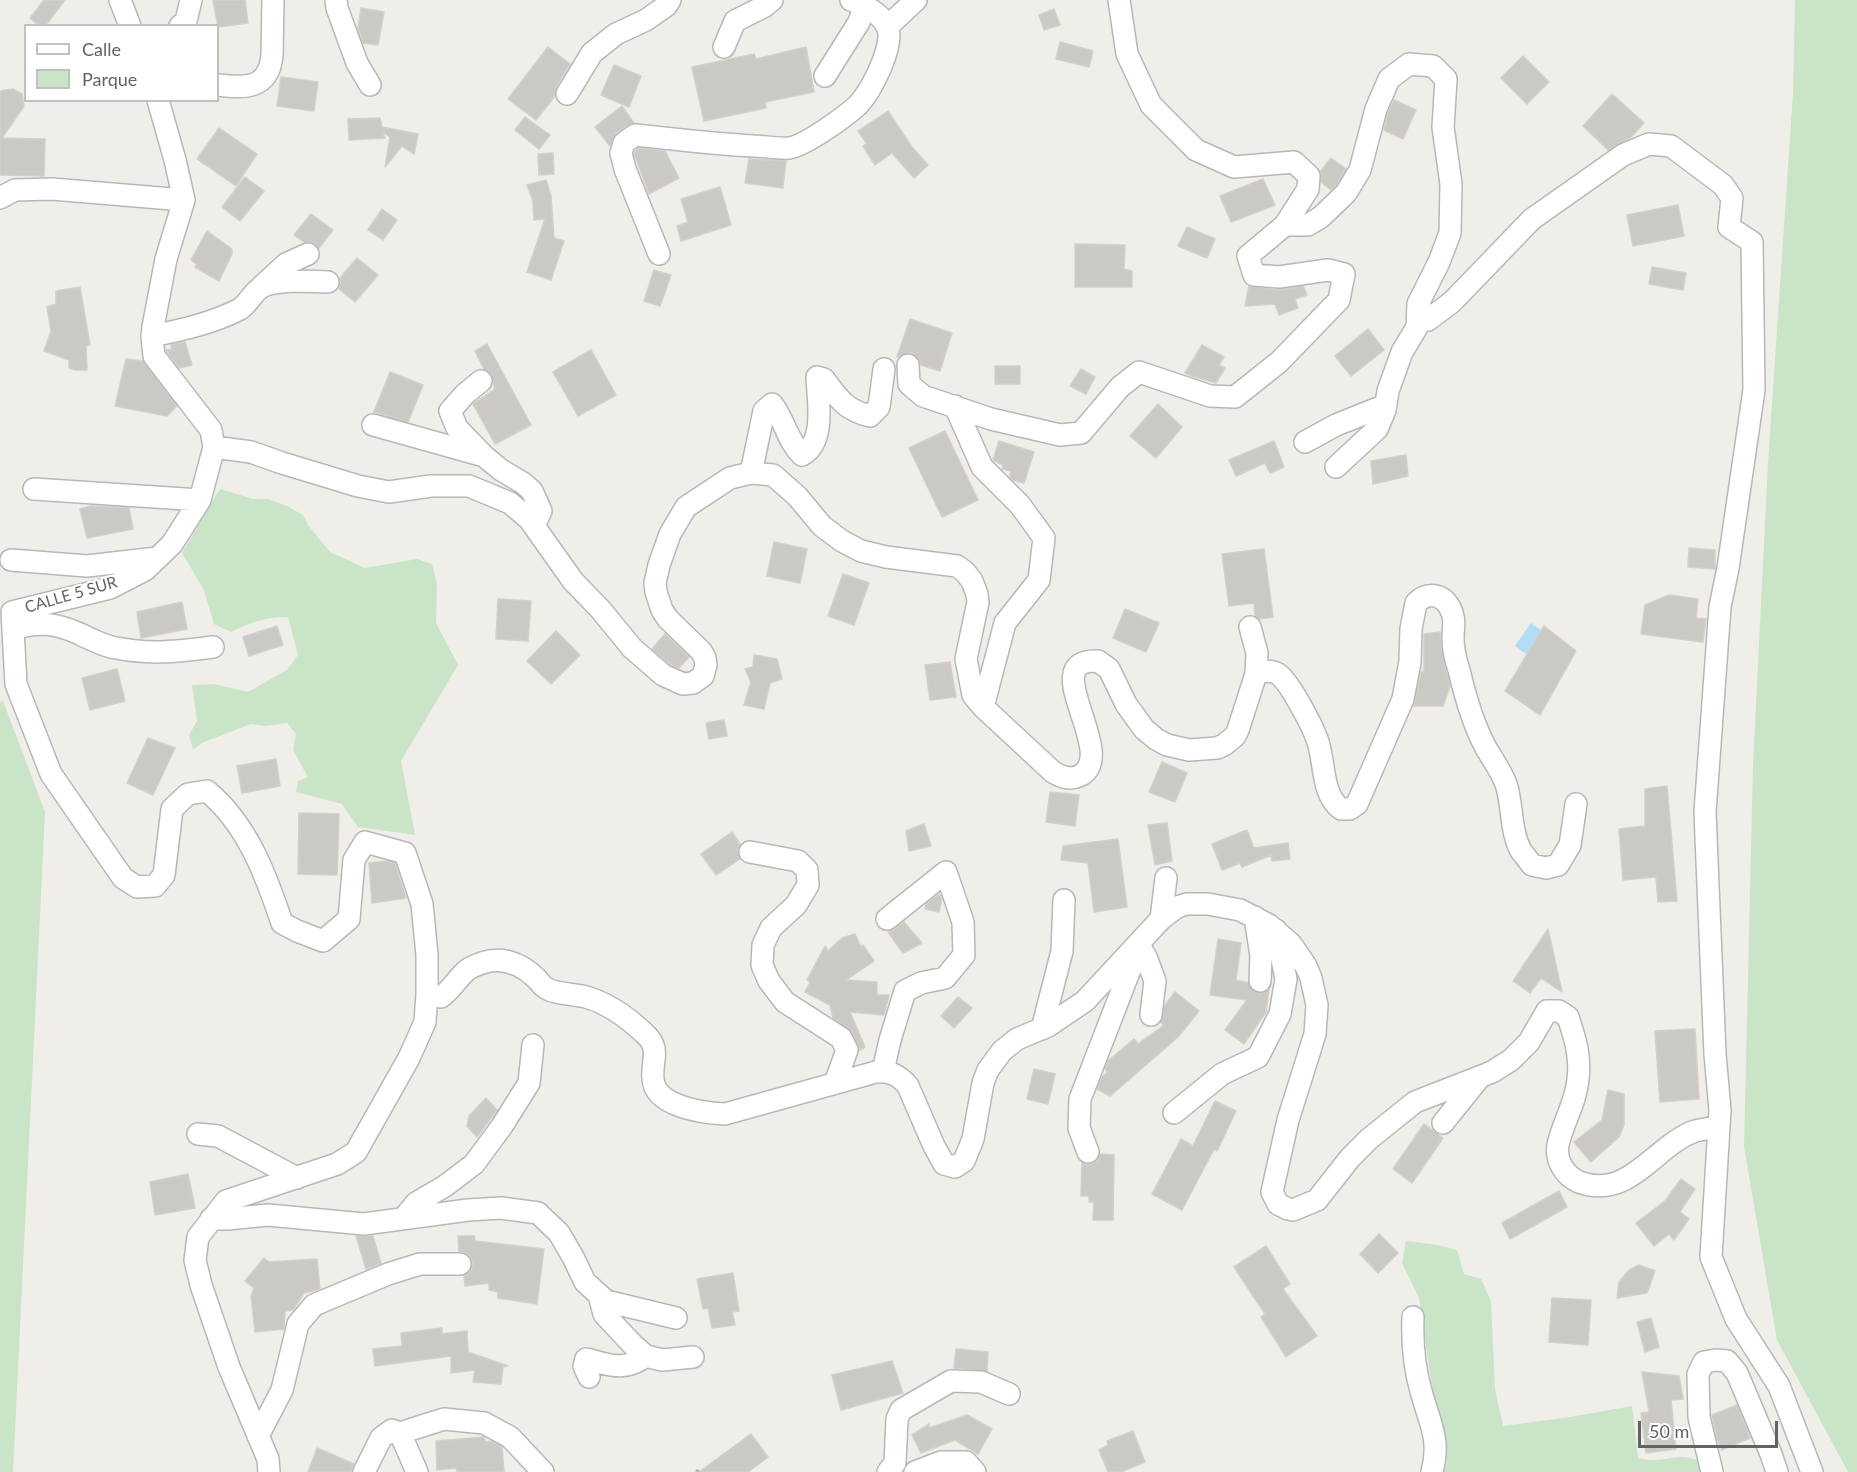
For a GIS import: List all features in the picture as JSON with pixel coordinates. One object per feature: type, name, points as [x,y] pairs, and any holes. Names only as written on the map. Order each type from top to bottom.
[{"type":"street","points":[[120,0],[129,24]]},
{"type":"street","points":[[182,24],[186,21],[191,0]]},
{"type":"street","points":[[219,85],[247,87],[255,84],[266,74],[272,62],[273,0]]},
{"type":"street","points":[[336,0],[336,8],[357,63],[370,85]]},
{"type":"street","points":[[567,94],[592,53],[616,34],[646,20],[666,6],[670,0]]},
{"type":"street","points":[[723,46],[735,21],[772,0]]},
{"type":"street","points":[[887,27],[916,0]]},
{"type":"street","points":[[908,364],[909,384],[923,396],[1022,427],[1060,435],[1081,433],[1120,387],[1139,372],[1210,396],[1235,397],[1278,362],[1339,300],[1344,274],[1328,270],[1279,278],[1254,275],[1248,256],[1284,225],[1308,189],[1309,176],[1294,162],[1234,166],[1197,150],[1151,105],[1126,54],[1119,0]]},
{"type":"street","points":[[659,254],[625,169],[621,153],[624,143],[635,135],[791,148],[831,127],[860,103],[879,71],[886,51],[889,35],[887,27],[878,15],[858,3]]},
{"type":"street","points":[[825,76],[859,22],[858,3]]},
{"type":"street","points":[[1284,225],[1308,225],[1321,217],[1346,193],[1360,170],[1376,109],[1389,79],[1408,64],[1433,66],[1446,79],[1443,128],[1450,184],[1450,233],[1439,262],[1418,304],[1417,327],[1402,352],[1377,429],[1336,467]]},
{"type":"street","points":[[159,102],[184,200],[166,259],[152,336],[154,356],[211,430],[214,447],[251,452],[358,486],[389,492],[431,486],[469,486],[510,503],[529,519],[573,581],[601,610],[632,648],[663,675],[683,684],[693,683],[706,671],[705,658],[701,651],[668,619],[662,610],[656,592],[658,565],[670,534],[687,507],[730,478],[751,473],[773,476],[797,496],[822,526],[849,546],[873,555],[957,566],[965,572],[975,587],[978,602],[966,659],[973,695],[1053,772],[1066,778],[1074,778],[1086,771],[1091,751],[1089,736],[1072,682],[1075,670],[1085,662],[1098,661],[1109,669],[1133,716],[1143,729],[1156,739],[1167,745],[1189,750],[1217,748],[1235,736],[1256,674],[1257,653],[1250,627]]},
{"type":"street","points":[[1418,304],[1428,320],[1452,302],[1532,219],[1623,155],[1649,144],[1671,146],[1724,185],[1732,198],[1729,227],[1752,242],[1754,390],[1728,568],[1720,607],[1705,812],[1715,1054],[1720,1110],[1711,1257],[1736,1319],[1779,1386],[1812,1472]]},
{"type":"street","points":[[0,198],[15,190],[52,189],[184,200]]},
{"type":"street","points":[[152,336],[205,324],[243,308],[261,287],[286,264],[308,254]]},
{"type":"street","points":[[261,287],[282,282],[328,282]]},
{"type":"street","points":[[751,473],[764,411],[771,404],[779,413],[794,448],[802,455],[809,451],[818,434],[817,377],[824,379],[853,412],[870,416],[879,407],[884,369]]},
{"type":"street","points":[[481,381],[450,411],[457,428],[484,456],[532,491],[542,511],[534,526]]},
{"type":"street","points":[[1305,442],[1336,425],[1386,405]]},
{"type":"street","points":[[955,406],[982,467],[1020,506],[1044,538],[1039,580],[1005,623],[983,706]]},
{"type":"street","points":[[373,425],[484,456]]},
{"type":"street","name":"CALLE 5 SUR","points":[[214,447],[200,500],[172,544],[145,570],[110,588],[8,621],[16,684],[51,774],[123,878],[137,887],[155,886],[164,875],[172,809],[188,794],[207,791],[220,802],[246,837],[282,923],[297,932],[323,941],[349,919],[354,860],[365,842],[405,853],[422,904],[427,955],[427,994]]},
{"type":"street","points":[[34,489],[200,500]]},
{"type":"street","points":[[11,560],[87,566],[158,558]]},
{"type":"street","points":[[1256,674],[1270,671],[1281,675],[1300,705],[1318,741],[1326,784],[1335,803],[1341,809],[1350,809],[1357,804],[1403,699],[1410,662],[1411,629],[1416,603],[1425,596],[1436,596],[1446,603],[1453,616],[1455,623],[1453,638],[1466,698],[1486,747],[1495,760],[1507,787],[1520,849],[1533,865],[1546,868],[1558,865],[1570,845],[1576,804]]},
{"type":"street","points":[[8,621],[62,626],[109,646],[145,652],[164,653],[213,647]]},
{"type":"street","points":[[750,852],[798,861],[807,870],[808,885],[796,905],[771,928],[763,945],[762,965],[769,981],[784,1002],[841,1038],[847,1050],[835,1083]]},
{"type":"street","points":[[883,1071],[890,1040],[906,991],[921,983],[945,978],[964,956],[963,922],[946,872],[887,919]]},
{"type":"street","points":[[1161,919],[1166,878]]},
{"type":"street","points":[[1042,1029],[1062,951],[1064,900]]},
{"type":"street","points":[[269,1472],[268,1459],[229,1367],[201,1285],[195,1260],[198,1237],[226,1202],[337,1164],[356,1152],[410,1058],[424,1022],[427,994],[441,997],[468,969],[490,961],[511,961],[534,976],[546,989],[593,999],[610,1008],[645,1033],[653,1045],[655,1052],[653,1078],[658,1092],[670,1102],[704,1113],[725,1114],[883,1071],[896,1074],[908,1086],[944,1164],[955,1167],[964,1161],[973,1139],[983,1083],[995,1059],[1017,1039],[1042,1029],[1085,1001],[1161,919],[1177,907],[1198,903],[1240,910],[1276,930],[1291,944],[1306,966],[1315,990],[1317,1005],[1315,1034],[1288,1120],[1273,1185],[1274,1198],[1282,1208],[1293,1210],[1317,1200],[1369,1139],[1414,1102],[1502,1067],[1529,1042],[1546,1011],[1559,1011],[1568,1017],[1578,1049],[1579,1065],[1575,1096],[1558,1146],[1558,1154],[1563,1167],[1577,1181],[1587,1184],[1607,1184],[1626,1179],[1671,1144],[1695,1131],[1718,1127]]},
{"type":"street","points":[[1255,917],[1261,956],[1260,981]]},
{"type":"street","points":[[1174,1113],[1222,1074],[1258,1057],[1280,1014],[1286,979],[1276,930]]},
{"type":"street","points":[[1133,949],[1146,957],[1155,981],[1151,1015]]},
{"type":"street","points":[[1088,1152],[1078,1128],[1080,1100],[1131,967],[1133,949]]},
{"type":"street","points":[[403,1219],[416,1203],[445,1186],[474,1164],[502,1126],[529,1083],[534,1045]]},
{"type":"street","points":[[1443,1122],[1480,1076]]},
{"type":"street","points":[[198,1134],[218,1136],[297,1178]]},
{"type":"street","points":[[211,1219],[268,1215],[364,1224],[479,1209],[501,1208],[538,1213],[559,1233],[585,1282],[606,1301],[676,1318]]},
{"type":"street","points":[[258,1436],[282,1390],[298,1324],[314,1305],[387,1274],[420,1264],[460,1264]]},
{"type":"street","points":[[599,1295],[604,1314],[646,1356],[662,1360],[693,1357]]},
{"type":"street","points":[[1413,1317],[1412,1347],[1420,1390],[1435,1437],[1436,1456],[1432,1472]]},
{"type":"street","points":[[589,1377],[584,1366],[586,1359],[627,1367],[646,1356]]},
{"type":"street","points":[[1712,1472],[1699,1417],[1698,1374],[1704,1362],[1716,1360],[1727,1361],[1737,1373],[1777,1472]]},
{"type":"street","points":[[888,1472],[895,1463],[897,1419],[901,1410],[951,1382],[981,1382],[1010,1394]]},
{"type":"street","points":[[364,1472],[381,1438],[392,1430],[400,1433],[444,1419],[484,1423],[510,1437],[543,1472]]},
{"type":"street","points":[[400,1433],[417,1472]]},
{"type":"street","points":[[915,1472],[941,1461],[966,1462],[975,1472]]},
{"type":"green space","points":[[1795,0],[1857,0],[1857,1472],[1848,1472],[1777,1340],[1744,1147],[1753,765],[1768,463],[1793,93]]},
{"type":"green space","points":[[220,489],[253,499],[268,499],[287,506],[303,515],[308,525],[330,552],[365,568],[417,559],[432,564],[437,584],[436,623],[458,665],[401,761],[415,835],[358,827],[342,804],[296,792],[298,781],[308,777],[293,750],[296,734],[287,723],[266,726],[251,724],[204,742],[193,750],[189,735],[197,721],[192,685],[214,684],[248,692],[287,670],[298,655],[288,617],[259,621],[231,632],[214,624],[203,588],[182,553]]},
{"type":"green space","points":[[3,701],[45,812],[13,1472],[0,1472],[0,702]]},
{"type":"green space","points":[[1406,1241],[1457,1250],[1464,1274],[1481,1279],[1491,1301],[1495,1389],[1503,1426],[1632,1406],[1638,1458],[1659,1460],[1687,1457],[1701,1462],[1701,1472],[1443,1472],[1447,1463],[1442,1421],[1434,1400],[1419,1298],[1402,1263]]},
{"type":"water","points":[[1531,623],[1542,631],[1527,655],[1515,646]]},
{"type":"building","points":[[44,0],[65,0],[47,24],[37,24],[30,18]]},
{"type":"building","points":[[213,0],[245,0],[248,23],[219,27]]},
{"type":"building","points":[[361,8],[384,12],[378,45],[363,43],[358,28]]},
{"type":"building","points":[[1054,9],[1060,25],[1044,30],[1039,15]]},
{"type":"building","points":[[1060,42],[1093,51],[1089,67],[1056,59]]},
{"type":"building","points":[[548,47],[570,64],[556,87],[555,96],[536,120],[508,99]]},
{"type":"building","points":[[806,47],[814,92],[765,102],[766,108],[704,121],[692,67],[754,54],[756,59]]},
{"type":"building","points":[[1523,56],[1549,82],[1527,104],[1501,78]]},
{"type":"building","points":[[614,65],[641,76],[629,107],[601,95]]},
{"type":"building","points":[[281,77],[318,82],[314,111],[277,106]]},
{"type":"building","points":[[13,89],[22,94],[24,106],[2,138],[45,139],[44,176],[0,175],[0,91]]},
{"type":"building","points":[[1612,94],[1644,123],[1630,138],[1608,150],[1583,126]]},
{"type":"building","points":[[1394,100],[1416,110],[1403,139],[1384,130]]},
{"type":"building","points":[[622,106],[634,123],[616,133],[610,146],[595,127]]},
{"type":"building","points":[[888,111],[912,147],[928,165],[914,178],[892,153],[875,165],[863,146],[867,144],[858,131]]},
{"type":"building","points":[[525,117],[550,135],[539,149],[515,130]]},
{"type":"building","points":[[380,118],[382,127],[418,134],[414,154],[402,146],[385,167],[390,137],[383,132],[385,138],[349,140],[348,119]]},
{"type":"building","points":[[219,128],[257,154],[236,186],[197,159]]},
{"type":"building","points":[[639,148],[665,151],[679,178],[649,194],[634,153]]},
{"type":"building","points":[[553,153],[554,174],[539,175],[538,154]]},
{"type":"building","points":[[1331,158],[1346,169],[1331,190],[1321,182],[1321,171]]},
{"type":"building","points":[[749,159],[786,161],[783,188],[745,183]]},
{"type":"building","points":[[245,177],[264,191],[240,221],[222,207]]},
{"type":"building","points":[[1263,179],[1275,205],[1231,222],[1220,196]]},
{"type":"building","points":[[546,180],[551,196],[554,238],[564,241],[551,280],[527,272],[545,219],[534,220],[533,201],[527,185]]},
{"type":"building","points":[[720,187],[731,225],[681,241],[677,226],[688,222],[681,199]]},
{"type":"building","points":[[1678,205],[1684,236],[1633,246],[1627,215]]},
{"type":"building","points":[[382,209],[397,220],[383,240],[368,230]]},
{"type":"building","points":[[311,214],[333,230],[319,248],[315,243],[304,242],[294,235]]},
{"type":"building","points":[[1187,227],[1215,239],[1207,258],[1178,246]]},
{"type":"building","points":[[207,231],[232,249],[232,254],[219,281],[195,267],[197,264],[191,260]]},
{"type":"building","points":[[1075,244],[1125,245],[1124,269],[1132,271],[1132,287],[1075,287]]},
{"type":"building","points":[[357,258],[378,275],[355,302],[339,289],[340,278]]},
{"type":"building","points":[[1652,267],[1686,273],[1683,290],[1649,284]]},
{"type":"building","points":[[654,270],[671,275],[660,306],[644,301]]},
{"type":"building","points":[[1249,286],[1278,290],[1303,286],[1307,295],[1295,299],[1298,308],[1279,315],[1275,304],[1245,306]]},
{"type":"building","points":[[80,287],[90,345],[86,346],[87,370],[69,368],[69,360],[44,351],[51,331],[47,307],[56,304],[56,291]]},
{"type":"building","points":[[910,319],[952,333],[940,371],[921,365],[913,353],[907,352],[897,357]]},
{"type":"building","points":[[1368,329],[1384,350],[1351,376],[1335,356]]},
{"type":"building","points":[[185,342],[192,365],[179,368],[166,350],[172,349],[171,345]]},
{"type":"building","points":[[487,344],[531,425],[495,444],[473,404],[495,389],[491,373],[484,369],[475,351]]},
{"type":"building","points":[[1202,345],[1224,357],[1219,365],[1225,368],[1216,383],[1185,373]]},
{"type":"building","points":[[591,350],[616,395],[578,416],[553,372]]},
{"type":"building","points":[[126,359],[143,361],[177,406],[167,416],[115,406]]},
{"type":"building","points":[[995,366],[1020,366],[1020,384],[995,384]]},
{"type":"building","points":[[1081,369],[1095,377],[1086,394],[1070,386]]},
{"type":"building","points":[[390,372],[423,385],[408,422],[374,412]]},
{"type":"building","points":[[1158,404],[1182,427],[1156,458],[1130,436]]},
{"type":"building","points":[[945,431],[978,500],[942,517],[909,448]]},
{"type":"building","points":[[999,441],[1034,452],[1024,483],[1013,480],[1010,477],[1011,471],[1002,469],[1003,465],[993,460]]},
{"type":"building","points":[[1274,441],[1284,467],[1270,473],[1265,463],[1236,476],[1229,460]]},
{"type":"building","points":[[1406,455],[1408,476],[1373,484],[1371,461]]},
{"type":"building","points":[[91,506],[129,508],[133,529],[87,538],[80,509]]},
{"type":"building","points":[[774,542],[807,549],[800,583],[767,576]]},
{"type":"building","points":[[1689,548],[1715,550],[1715,569],[1688,567]]},
{"type":"building","points":[[1264,549],[1273,617],[1260,619],[1255,616],[1254,603],[1229,606],[1222,554]]},
{"type":"building","points":[[843,574],[869,583],[854,625],[828,616]]},
{"type":"building","points":[[1669,595],[1698,599],[1696,618],[1706,619],[1703,642],[1641,634],[1645,605]]},
{"type":"building","points":[[498,599],[531,601],[528,641],[496,639]]},
{"type":"building","points":[[182,602],[187,629],[141,638],[137,612]]},
{"type":"building","points":[[1125,609],[1159,623],[1146,652],[1113,638]]},
{"type":"building","points":[[277,626],[283,645],[249,656],[243,637]]},
{"type":"building","points":[[1544,626],[1576,651],[1540,715],[1505,691]]},
{"type":"building","points":[[556,631],[580,655],[551,684],[527,661]]},
{"type":"building","points":[[1440,632],[1450,686],[1443,706],[1414,706],[1421,672],[1424,672],[1424,634]]},
{"type":"building","points":[[665,634],[689,657],[679,668],[670,664],[652,649]]},
{"type":"building","points":[[754,655],[777,659],[782,679],[770,683],[764,709],[744,705],[751,682],[745,669],[753,667]]},
{"type":"building","points":[[950,662],[956,697],[930,700],[925,665]]},
{"type":"building","points":[[117,669],[125,701],[90,710],[82,678]]},
{"type":"building","points":[[724,720],[727,736],[709,739],[706,723]]},
{"type":"building","points":[[148,738],[175,748],[153,795],[127,783]]},
{"type":"building","points":[[276,759],[280,786],[242,793],[237,766]]},
{"type":"building","points":[[1162,762],[1187,773],[1175,802],[1149,792]]},
{"type":"building","points":[[1667,786],[1677,901],[1658,902],[1656,877],[1623,880],[1619,829],[1645,826],[1645,789]]},
{"type":"building","points":[[1050,792],[1079,795],[1075,826],[1046,822]]},
{"type":"building","points":[[299,813],[339,814],[337,875],[298,874]]},
{"type":"building","points":[[1167,823],[1172,861],[1155,865],[1148,825]]},
{"type":"building","points":[[924,824],[931,846],[909,851],[906,831]]},
{"type":"building","points":[[1247,830],[1254,848],[1288,843],[1290,859],[1272,861],[1271,855],[1242,867],[1240,863],[1222,870],[1212,844]]},
{"type":"building","points":[[732,832],[740,844],[737,850],[740,859],[716,875],[701,854]]},
{"type":"building","points":[[1118,839],[1127,907],[1094,912],[1088,863],[1061,860],[1063,846]]},
{"type":"building","points":[[387,861],[395,863],[406,898],[372,903],[369,863]]},
{"type":"building","points":[[938,895],[942,899],[939,912],[925,909],[926,904]]},
{"type":"building","points":[[904,922],[922,943],[903,953],[888,932]]},
{"type":"building","points":[[1548,929],[1562,992],[1541,978],[1530,993],[1513,981]]},
{"type":"building","points":[[855,934],[861,947],[863,945],[874,961],[846,980],[877,982],[877,995],[889,995],[884,1015],[850,1012],[865,1047],[860,1050],[852,1032],[833,1018],[830,1005],[805,992],[810,982],[807,980],[825,946],[828,951],[842,938]]},
{"type":"building","points":[[1218,939],[1241,943],[1236,980],[1248,983],[1253,991],[1259,994],[1269,989],[1266,1012],[1244,1044],[1225,1030],[1247,1000],[1210,995]]},
{"type":"building","points":[[1175,992],[1199,1011],[1178,1037],[1110,1096],[1097,1089],[1102,1077],[1108,1072],[1105,1069],[1109,1060],[1134,1039],[1138,1044],[1164,1025],[1161,1023],[1165,1005]]},
{"type":"building","points":[[958,997],[972,1008],[954,1028],[941,1016]]},
{"type":"building","points":[[1695,1029],[1699,1099],[1660,1102],[1655,1031]]},
{"type":"building","points":[[1034,1069],[1055,1074],[1048,1104],[1027,1099]]},
{"type":"building","points":[[1608,1090],[1624,1094],[1624,1125],[1619,1137],[1591,1162],[1574,1142],[1602,1120]]},
{"type":"building","points":[[486,1098],[497,1110],[477,1137],[467,1126],[469,1116]]},
{"type":"building","points":[[1215,1101],[1236,1111],[1217,1151],[1214,1149],[1182,1210],[1152,1194],[1181,1139],[1193,1146]]},
{"type":"building","points":[[1424,1124],[1443,1138],[1412,1183],[1393,1169]]},
{"type":"building","points":[[1100,1154],[1114,1155],[1113,1220],[1093,1220],[1094,1202],[1089,1202],[1089,1196],[1081,1196],[1082,1163],[1093,1164],[1098,1160]]},
{"type":"building","points":[[188,1174],[195,1208],[155,1215],[150,1182]]},
{"type":"building","points":[[1681,1179],[1695,1189],[1680,1212],[1689,1219],[1674,1240],[1669,1234],[1654,1246],[1636,1223],[1665,1201]]},
{"type":"building","points":[[1559,1191],[1567,1207],[1510,1239],[1502,1223]]},
{"type":"building","points":[[1379,1234],[1398,1253],[1378,1273],[1360,1254]]},
{"type":"building","points":[[356,1236],[373,1236],[381,1263],[366,1269]]},
{"type":"building","points":[[458,1236],[474,1236],[475,1241],[544,1249],[537,1304],[498,1298],[498,1292],[489,1290],[489,1283],[465,1286],[464,1276],[471,1271],[473,1263],[467,1253],[459,1251]]},
{"type":"building","points":[[1266,1246],[1290,1284],[1283,1289],[1317,1336],[1286,1357],[1261,1317],[1265,1314],[1234,1267]]},
{"type":"building","points":[[264,1258],[269,1262],[317,1259],[320,1289],[304,1293],[293,1310],[285,1311],[284,1329],[255,1332],[251,1296],[254,1288],[245,1281]]},
{"type":"building","points":[[1639,1265],[1655,1271],[1647,1293],[1617,1298],[1619,1282],[1629,1270]]},
{"type":"building","points":[[733,1273],[739,1311],[732,1312],[735,1325],[712,1328],[708,1308],[703,1309],[697,1279]]},
{"type":"building","points":[[1552,1298],[1591,1300],[1588,1345],[1549,1342]]},
{"type":"building","points":[[1651,1318],[1659,1347],[1645,1352],[1637,1322]]},
{"type":"building","points":[[442,1328],[442,1334],[467,1331],[468,1352],[508,1366],[503,1367],[501,1384],[473,1382],[475,1370],[451,1373],[451,1356],[375,1366],[373,1349],[402,1346],[401,1333]]},
{"type":"building","points":[[956,1349],[988,1352],[987,1371],[954,1368]]},
{"type":"building","points":[[892,1361],[903,1393],[841,1410],[832,1375]]},
{"type":"building","points":[[1642,1372],[1679,1376],[1683,1399],[1671,1400],[1676,1449],[1646,1453],[1641,1413],[1649,1412]]},
{"type":"building","points":[[1737,1405],[1750,1438],[1722,1450],[1712,1415]]},
{"type":"building","points":[[967,1415],[992,1429],[978,1454],[955,1440],[921,1453],[912,1435],[929,1424],[929,1428]]},
{"type":"building","points":[[1133,1431],[1145,1462],[1121,1472],[1108,1472],[1099,1450],[1108,1445],[1107,1441]]},
{"type":"building","points":[[751,1434],[768,1457],[748,1472],[699,1472]]},
{"type":"building","points":[[484,1437],[485,1442],[491,1441],[502,1447],[504,1472],[457,1472],[456,1468],[437,1470],[436,1441]]},
{"type":"building","points":[[317,1448],[354,1464],[351,1472],[308,1472]]}]
